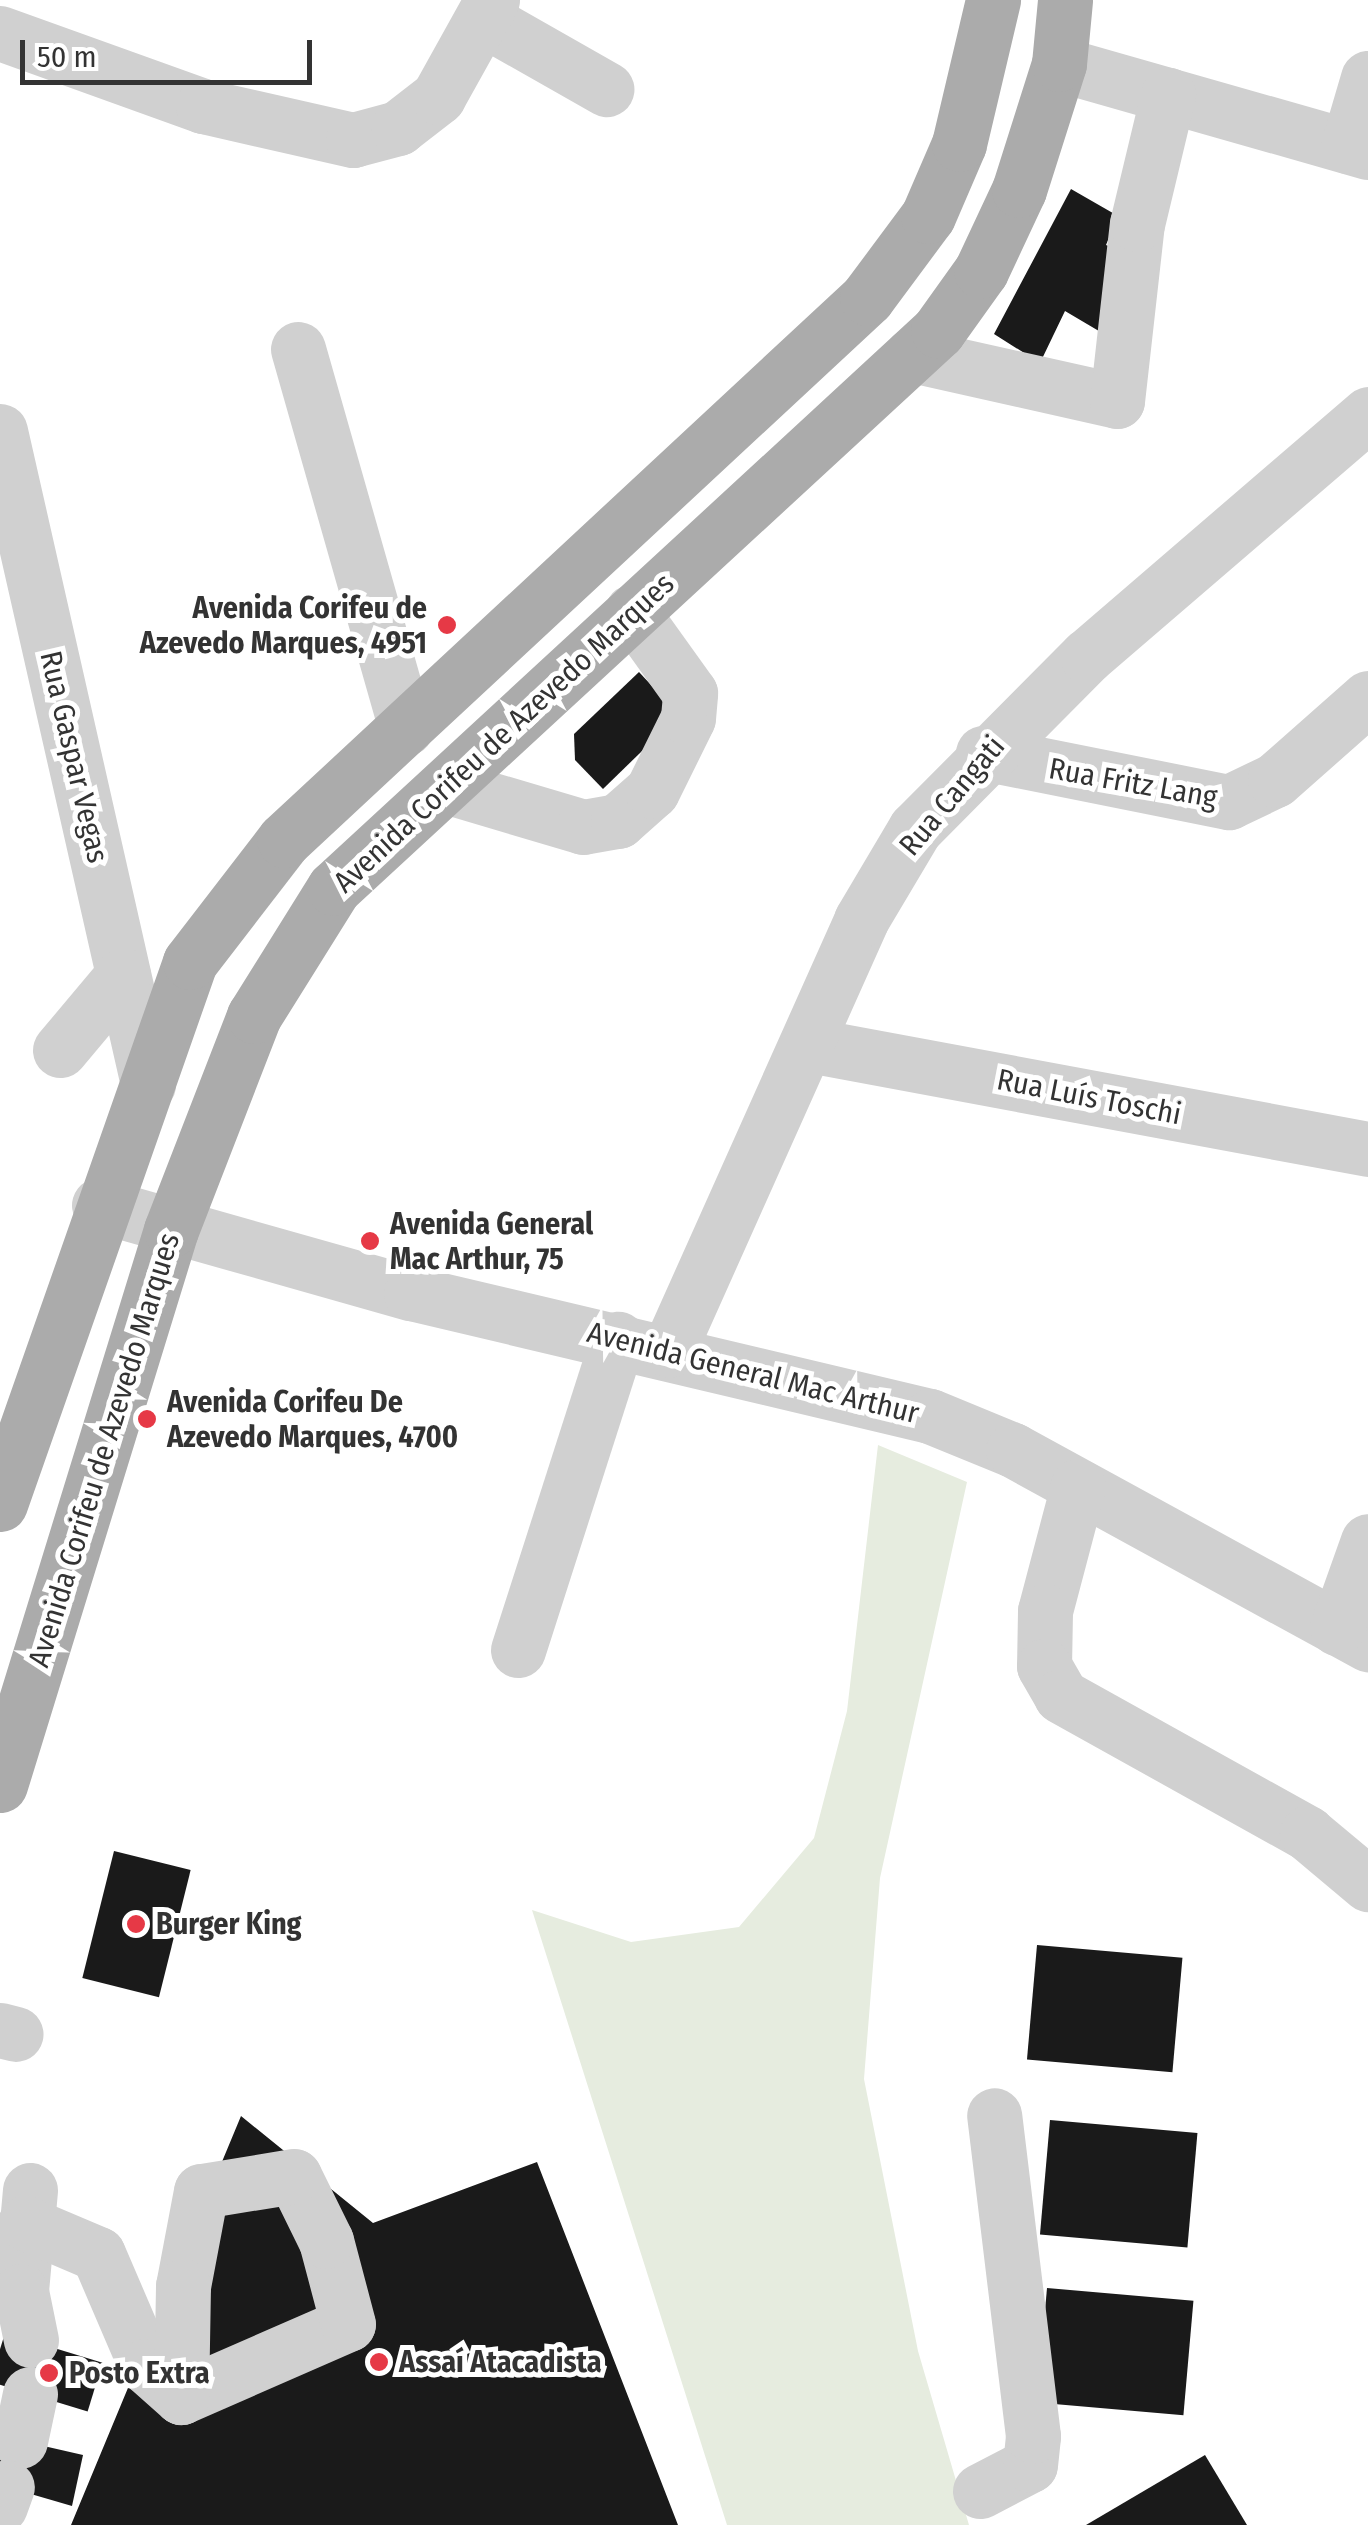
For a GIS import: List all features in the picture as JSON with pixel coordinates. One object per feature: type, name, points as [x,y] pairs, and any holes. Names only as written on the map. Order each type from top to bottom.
[{"type":"main road","points":[[65,1572],[2,1493],[99,1204],[148,1084],[190,962],[232,901],[406,728],[867,298],[928,216],[958,144],[993,0]]},
{"type":"main road","name":"Avenida Corifeu de Azevedo Marques","points":[[0,1785],[171,1230],[254,1016],[334,888],[912,355],[981,271],[1019,190],[1059,64],[1065,0]]},
{"type":"street","points":[[0,33],[203,106],[352,140],[422,113],[487,10],[606,88]]},
{"type":"street","points":[[1059,64],[1358,149],[1368,78]]},
{"type":"street","points":[[912,355],[1116,402],[1137,224],[1168,95]]},
{"type":"street","points":[[298,349],[406,728]]},
{"type":"street","name":"Rua Cangati","points":[[518,1650],[644,1344],[809,1045],[862,920],[915,829],[983,752],[1368,414]]},
{"type":"street","name":"Rua Gaspar Vegas","points":[[0,431],[148,1084]]},
{"type":"street","points":[[445,786],[582,827],[618,821],[652,792],[688,718],[690,693],[632,612]]},
{"type":"street","name":"Rua Fritz Lang","points":[[983,752],[1229,802],[1275,780],[1368,698]]},
{"type":"street","points":[[60,1050],[123,975]]},
{"type":"street","name":"Rua Luís Toschi","points":[[809,1045],[1368,1149]]},
{"type":"street","name":"Avenida General Mac Arthur","points":[[99,1204],[171,1230],[930,1416],[1078,1486],[1352,1636]]},
{"type":"street","points":[[1078,1486],[1045,1611],[1044,1666],[1061,1696],[1307,1832],[1368,1884]]},
{"type":"street","points":[[1352,1636],[1368,1541]]},
{"type":"street","points":[[980,2491],[1030,2465],[1033,2436],[994,2116]]},
{"type":"street","points":[[18,2434],[21,2291],[28,2205],[98,2254],[146,2366],[182,2396]]},
{"type":"shaded area","points":[[878,1445],[967,1482],[880,1878],[864,2079],[918,2351],[969,2525],[727,2525],[532,1910],[631,1942],[739,1927],[814,1838],[847,1711]]},
{"type":"building","points":[[1071,189],[1118,216],[1106,245],[1139,259],[1109,337],[1065,311],[1040,363],[994,334]]},
{"type":"building","points":[[639,672],[679,715],[603,789],[575,760],[574,734]]},
{"type":"building","name":"Burger King","points":[[114,1851],[191,1870],[159,1997],[82,1978]]},
{"type":"building","points":[[1037,1945],[1182,1958],[1172,2072],[1027,2060]]},
{"type":"building","name":"Assaí Atacadista","points":[[241,2116],[373,2223],[537,2162],[678,2525],[71,2525]]},
{"type":"building","points":[[1050,2120],[1197,2133],[1187,2247],[1040,2235]]},
{"type":"building","points":[[1047,2288],[1193,2301],[1183,2415],[1037,2403]]},
{"type":"building","name":"Posto Extra","points":[[5,2333],[103,2363],[88,2412],[0,2385],[0,2349]]},
{"type":"building","points":[[0,2436],[83,2455],[72,2506],[0,2485]]},
{"type":"building","points":[[1205,2455],[1247,2525],[1086,2525]]},
{"type":"place","name":"Avenida Corifeu de Azevedo Marques, 4951","points":[[447,625]]},
{"type":"place","name":"Avenida General Mac Arthur, 75","points":[[370,1241]]},
{"type":"place","name":"Avenida Corifeu De Azevedo Marques, 4700","points":[[147,1419]]},
{"type":"place","name":"Burger King","points":[[136,1924]]},
{"type":"place","name":"Assaí Atacadista","points":[[379,2362]]},
{"type":"place","name":"Posto Extra","points":[[49,2373]]}]
